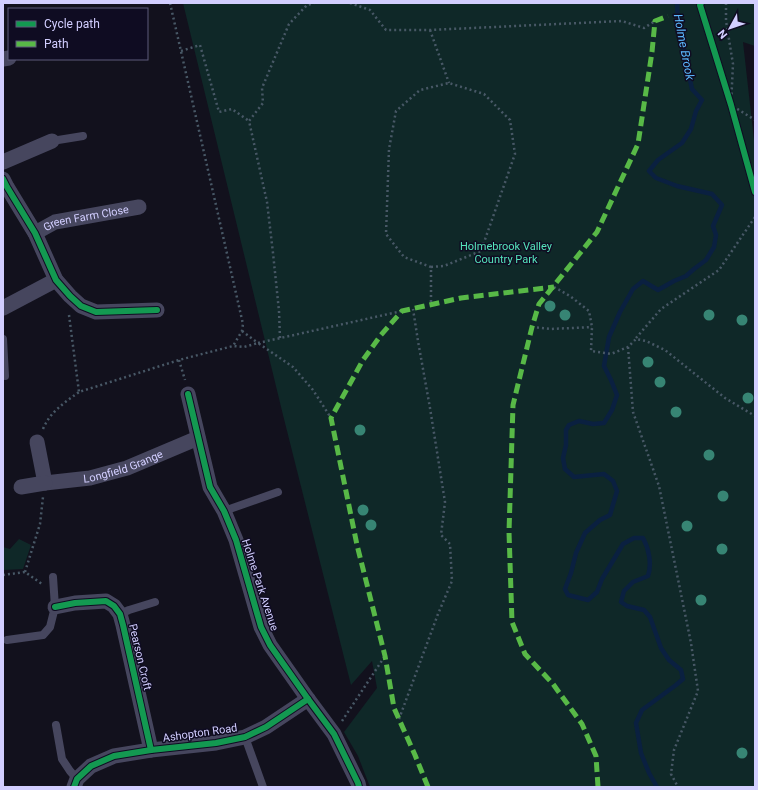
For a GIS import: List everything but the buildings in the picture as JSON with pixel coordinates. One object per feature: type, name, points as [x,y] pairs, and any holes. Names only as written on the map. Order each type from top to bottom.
[{"type":"street","points":[[3,162],[52,141]]},
{"type":"street","name":"Green Farm Close","points":[[3,179],[35,233],[56,280],[81,306],[96,312],[157,310]]},
{"type":"street","name":"Green Farm Close","points":[[35,233],[54,222],[139,207]]},
{"type":"street","points":[[3,308],[56,280]]},
{"type":"street","name":"Holme Park Avenue","points":[[188,394],[210,487],[224,511],[236,540],[261,627],[270,645],[308,700],[334,734],[359,787]]},
{"type":"street","name":"Longfield Grange","points":[[21,487],[90,478],[127,468],[198,438]]},
{"type":"street","points":[[37,442],[45,483]]},
{"type":"street","name":"Pearson Croft","points":[[55,607],[75,603],[106,602],[114,606],[120,614],[151,750]]},
{"type":"street","name":"Ashopton Road","points":[[76,783],[91,766],[114,756],[151,750],[216,743],[245,737],[266,727],[308,700]]},
{"type":"lane","points":[[52,141],[83,136]]},
{"type":"lane","points":[[3,339],[5,376]]},
{"type":"lane","points":[[224,511],[278,492]]},
{"type":"lane","points":[[7,640],[43,635],[50,627],[55,607],[53,577]]},
{"type":"lane","points":[[120,614],[154,602]]},
{"type":"lane","points":[[56,725],[62,759],[76,783]]},
{"type":"lane","points":[[245,737],[262,787]]},
{"type":"path","points":[[170,3],[243,324],[242,331],[233,346]]},
{"type":"path","points":[[249,121],[263,103],[262,88],[289,24],[307,5],[314,3]]},
{"type":"path","points":[[350,3],[370,10],[386,30],[430,30],[622,22],[644,28],[655,21]]},
{"type":"path","points":[[726,3],[726,21],[733,64],[731,105]]},
{"type":"path","points":[[430,30],[449,83]]},
{"type":"path","points":[[181,51],[200,45],[219,112],[232,109],[249,121],[267,202],[279,311],[280,338]]},
{"type":"path","points":[[449,83],[484,94],[510,120],[515,154],[481,251],[444,266],[431,267],[404,256],[386,234],[389,149],[396,111],[420,90],[449,83]]},
{"type":"path","points":[[725,84],[733,112]]},
{"type":"path","points":[[731,105],[755,120]]},
{"type":"path","points":[[554,287],[570,296],[589,310],[592,327],[591,351],[611,354],[628,348],[661,310],[719,270],[755,217]]},
{"type":"path","points":[[431,267],[431,305]]},
{"type":"path","points":[[70,296],[68,309],[79,392]]},
{"type":"path","points":[[399,718],[452,581],[450,544],[440,535],[445,502],[413,309]]},
{"type":"path","points":[[37,442],[46,422],[59,406],[79,392],[179,360],[233,346],[244,347],[402,311]]},
{"type":"path","points":[[532,327],[552,329],[592,327]]},
{"type":"path","points":[[242,331],[294,367],[313,390],[331,418]]},
{"type":"path","points":[[636,339],[646,341],[665,350],[725,398],[755,416]]},
{"type":"path","points":[[628,348],[633,412],[659,486],[691,643],[698,691],[674,750],[671,774],[678,787]]},
{"type":"path","points":[[179,360],[188,394]]},
{"type":"path","points":[[25,572],[40,524],[45,483]]},
{"type":"path","points":[[3,575],[25,572],[42,584],[55,607]]},
{"type":"path","points":[[334,734],[385,656]]},
{"type":"green space","name":"Holmebrook Valley Country Park","points":[[183,3],[755,3],[755,46],[743,42],[755,149],[755,787],[370,787],[358,756],[344,732],[377,688],[372,661],[351,685],[283,415]]},
{"type":"green space","points":[[19,539],[31,545],[23,569],[3,570],[3,547],[10,549]]},
{"type":"waterway","name":"Holme Brook","points":[[657,787],[649,773],[641,753],[636,723],[642,710],[683,679],[681,670],[669,660],[661,648],[650,617],[644,610],[627,606],[621,602],[624,591],[633,582],[648,576],[650,562],[647,547],[643,538],[634,538],[623,544],[602,579],[597,592],[588,600],[568,595],[565,589],[576,553],[585,533],[600,520],[610,515],[617,491],[613,481],[604,474],[574,477],[565,469],[563,458],[566,445],[566,430],[569,425],[579,421],[593,424],[604,423],[612,410],[617,395],[604,366],[609,337],[620,312],[633,289],[643,281],[658,290],[686,276],[706,260],[714,247],[716,235],[713,226],[722,205],[712,194],[677,186],[656,178],[649,171],[658,160],[682,143],[691,129],[696,111],[702,100],[692,89],[678,24],[677,3]]},
{"type":"marked path","points":[[598,787],[596,756],[582,724],[553,684],[525,654],[512,622],[509,532],[513,405],[539,304],[597,232],[638,144],[652,52],[655,21],[668,16]]},
{"type":"marked path","points":[[428,787],[394,708],[385,656],[357,545],[331,418],[363,360],[381,335],[402,311],[461,298],[554,287]]},
{"type":"cycle path","points":[[701,3],[700,5],[731,105],[755,192]]},
{"type":"cycle path","points":[[3,179],[35,233],[56,280],[81,306],[96,312],[157,310]]},
{"type":"cycle path","points":[[188,394],[210,487],[224,511],[236,540],[261,627],[270,645],[334,734],[359,787]]},
{"type":"cycle path","points":[[55,607],[75,603],[106,601],[114,606],[120,614],[151,750]]},
{"type":"cycle path","points":[[74,787],[77,779],[91,766],[114,756],[151,750],[216,743],[245,737],[266,727],[308,699]]}]
